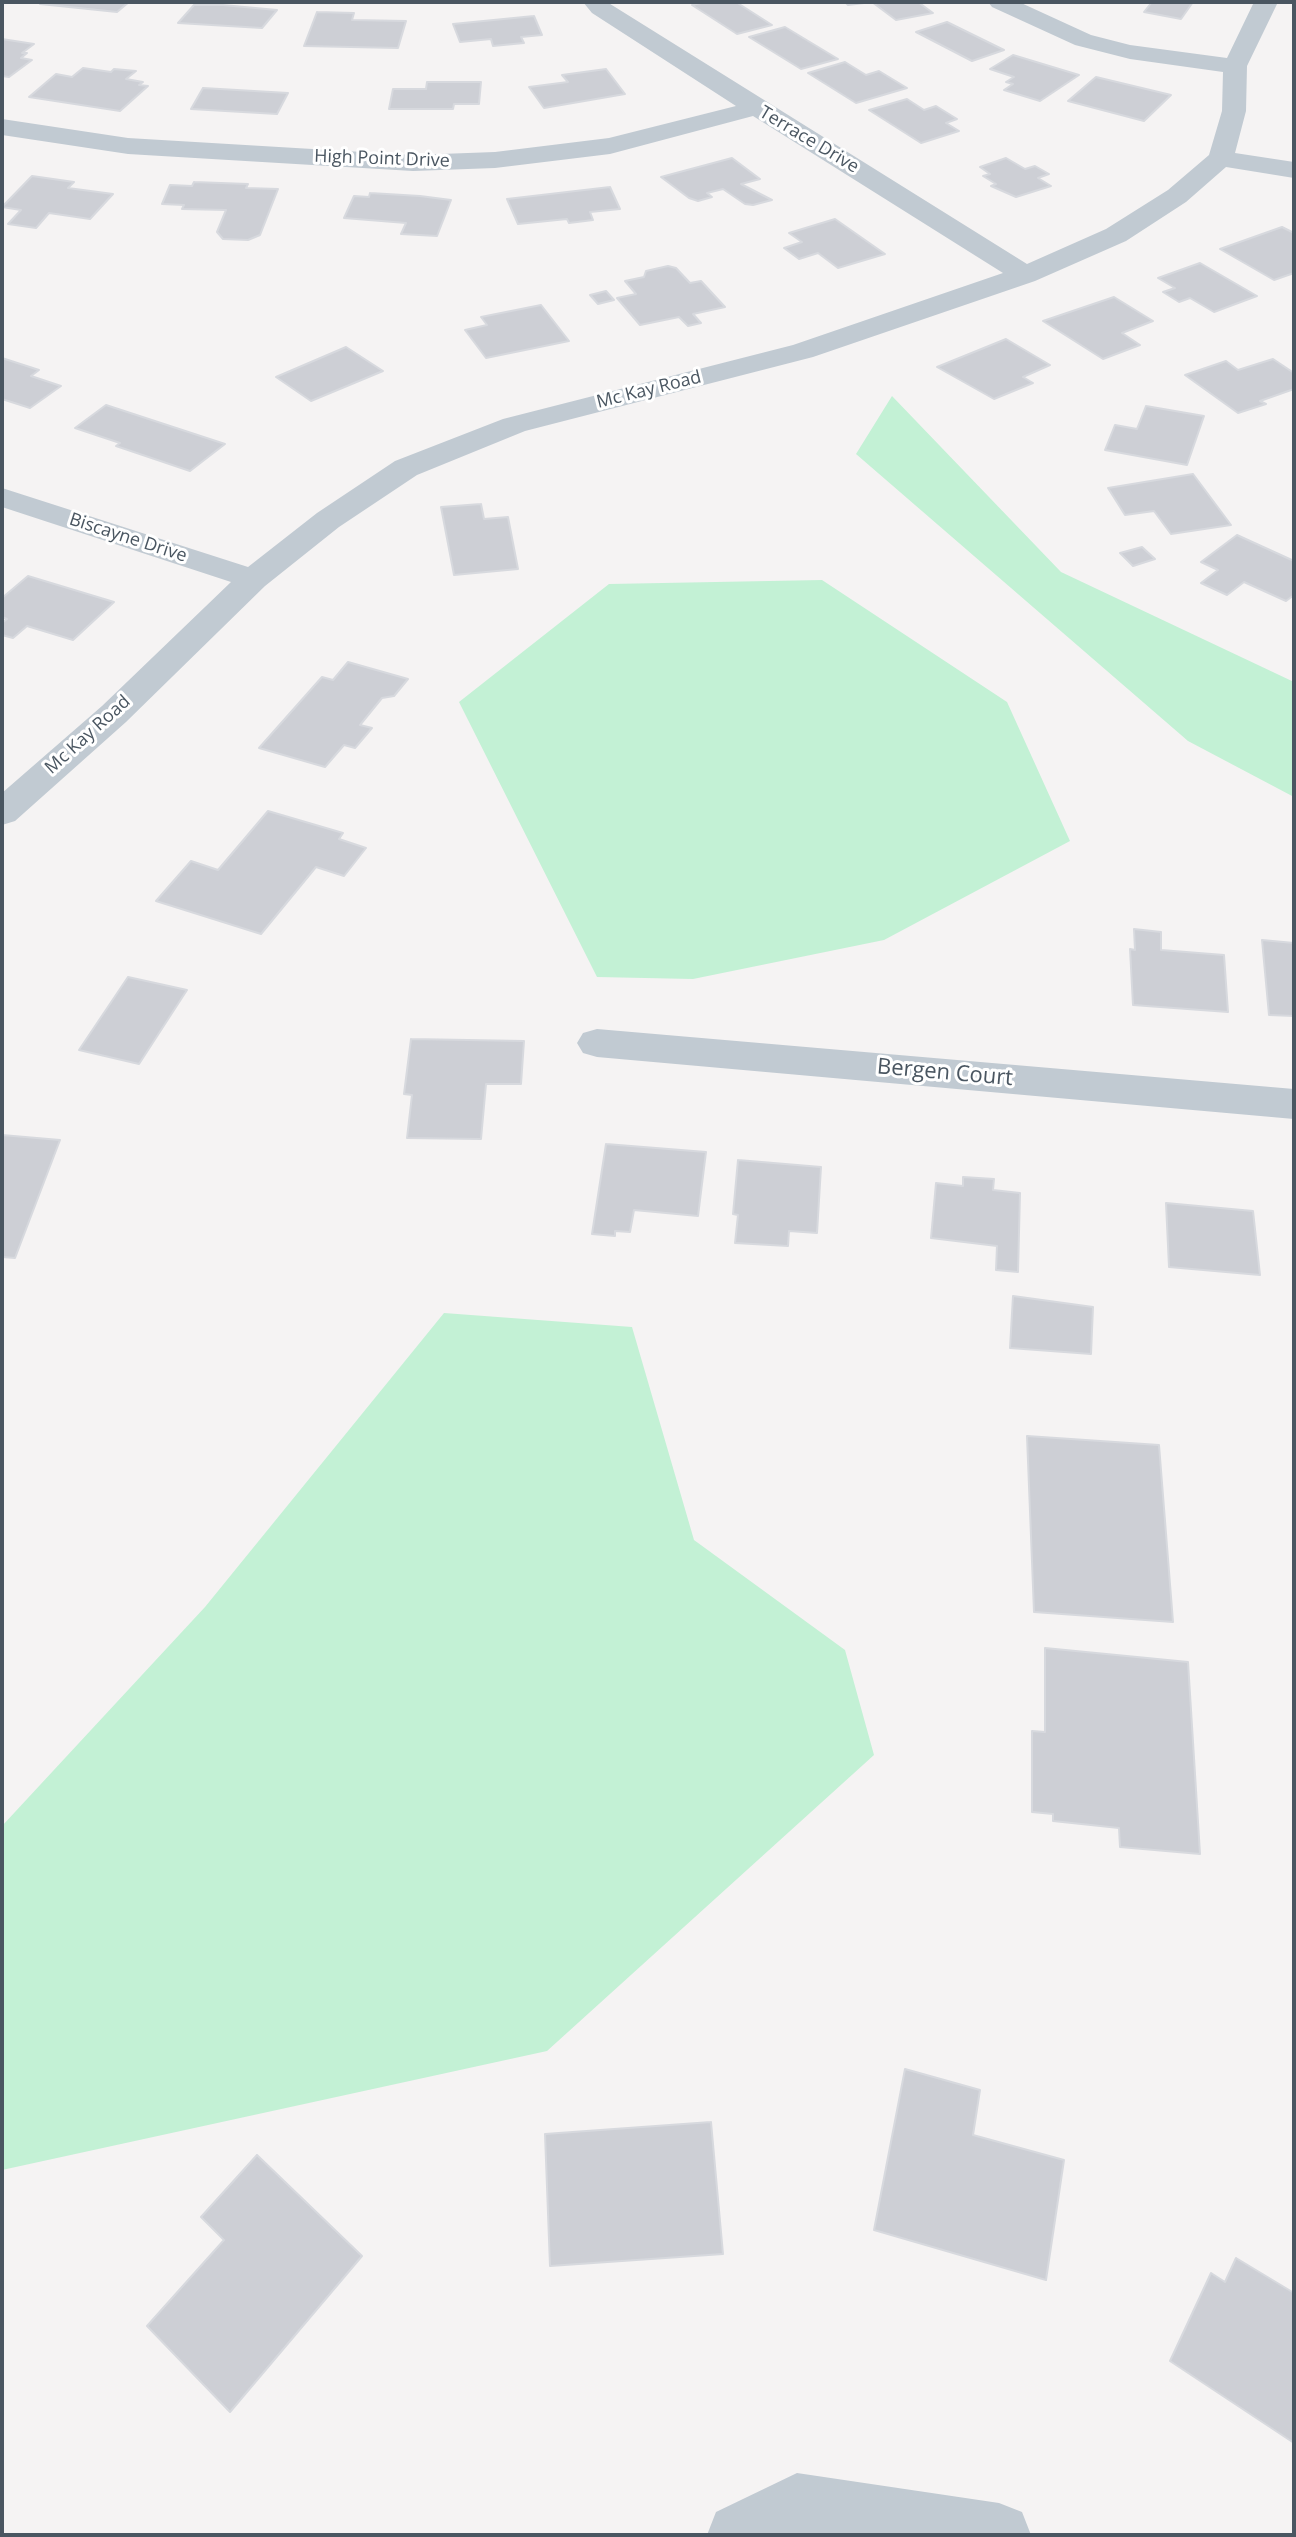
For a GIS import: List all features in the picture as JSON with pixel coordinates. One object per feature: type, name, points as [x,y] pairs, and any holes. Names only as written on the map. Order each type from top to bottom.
[{"type":"street","name":"Terrace Drive","points":[[595,2],[757,108],[1025,275]]},
{"type":"street","points":[[1000,2],[1083,40],[1130,52],[1235,66]]},
{"type":"street","points":[[1266,2],[1235,66],[1234,111],[1221,158],[1294,170]]},
{"type":"street","name":"High Point Drive","points":[[2,127],[128,146],[413,163],[495,160],[610,146],[757,108]]},
{"type":"street","name":"Mc Kay Road","points":[[2,813],[114,714],[253,579],[328,520],[406,468],[514,425],[803,351],[1025,275],[1116,235],[1177,196],[1221,158]]},
{"type":"street","name":"Biscayne Drive","points":[[2,497],[253,579]]},
{"type":"street","name":"Bergen Court","points":[[597,1043],[1294,1104]]},
{"type":"street","points":[[739,2535],[797,2505],[999,2535]]},
{"type":"green space","points":[[892,396],[1061,572],[1294,682],[1294,797],[1188,741],[856,454]]},
{"type":"green space","points":[[822,580],[1007,702],[1070,841],[884,940],[693,979],[597,977],[459,702],[609,584]]},
{"type":"green space","points":[[444,1313],[632,1327],[694,1540],[845,1650],[874,1755],[547,2051],[2,2170],[2,1826],[205,1607]]},
{"type":"building","points":[[129,2],[117,12],[40,4]]},
{"type":"building","points":[[736,2],[772,25],[737,34],[692,5]]},
{"type":"building","points":[[845,2],[872,2],[848,5]]},
{"type":"building","points":[[872,2],[918,2],[933,13],[896,20]]},
{"type":"building","points":[[1152,2],[1193,2],[1181,19],[1144,12]]},
{"type":"building","points":[[194,5],[277,10],[262,28],[178,23]]},
{"type":"building","points":[[317,12],[354,13],[352,20],[406,21],[398,48],[304,46]]},
{"type":"building","points":[[534,16],[542,35],[521,37],[524,43],[493,46],[491,39],[460,42],[453,24]]},
{"type":"building","points":[[947,22],[1004,50],[972,61],[916,32]]},
{"type":"building","points":[[785,27],[838,59],[801,69],[749,37]]},
{"type":"building","points":[[2,39],[34,44],[22,53],[27,53],[21,58],[32,60],[9,77],[2,76]]},
{"type":"building","points":[[1013,55],[1079,75],[1040,101],[1004,90],[1013,84],[1006,82],[1014,77],[990,69]]},
{"type":"building","points":[[845,62],[866,75],[879,71],[907,88],[856,103],[808,73]]},
{"type":"building","points":[[83,68],[111,72],[114,69],[136,71],[126,79],[148,86],[120,111],[29,97],[56,74],[72,77]]},
{"type":"building","points":[[606,69],[625,94],[544,108],[529,87],[568,82],[562,75]]},
{"type":"building","points":[[1096,77],[1171,95],[1144,121],[1068,101]]},
{"type":"building","points":[[427,82],[481,82],[479,104],[454,104],[453,109],[389,109],[393,89],[426,89]]},
{"type":"building","points":[[203,88],[288,93],[277,114],[191,109]]},
{"type":"building","points":[[907,99],[924,110],[936,106],[957,119],[946,123],[959,131],[921,143],[869,110]]},
{"type":"building","points":[[732,158],[760,179],[741,184],[772,200],[745,204],[723,189],[707,193],[712,197],[698,201],[661,177]]},
{"type":"building","points":[[1006,158],[1025,169],[1035,166],[1049,174],[1038,178],[1051,186],[1016,197],[991,186],[996,184],[983,176],[990,174],[980,167]]},
{"type":"building","points":[[32,176],[74,182],[68,188],[113,194],[90,219],[49,213],[36,228],[8,224],[21,210],[2,207]]},
{"type":"building","points":[[194,182],[248,184],[246,188],[278,189],[260,235],[248,240],[223,239],[217,232],[226,210],[182,209],[184,205],[162,204],[170,185],[192,186]]},
{"type":"building","points":[[610,187],[620,209],[590,212],[593,220],[569,223],[567,219],[518,224],[507,199]]},
{"type":"building","points":[[370,193],[451,200],[437,236],[401,234],[406,223],[344,218],[354,196],[369,197]]},
{"type":"building","points":[[835,219],[885,254],[838,268],[818,253],[799,259],[784,248],[802,242],[789,233]]},
{"type":"building","points":[[1282,227],[1294,233],[1294,273],[1274,280],[1220,249]]},
{"type":"building","points":[[1200,263],[1257,296],[1214,312],[1190,298],[1179,302],[1163,292],[1175,288],[1158,278]]},
{"type":"building","points":[[668,266],[676,268],[690,283],[701,281],[725,307],[693,314],[701,323],[688,326],[679,317],[640,325],[617,298],[636,294],[625,281],[644,277],[646,271]]},
{"type":"building","points":[[606,291],[614,300],[598,304],[590,295]]},
{"type":"building","points":[[1114,297],[1153,321],[1122,333],[1140,345],[1103,359],[1043,321]]},
{"type":"building","points":[[541,305],[569,341],[486,358],[465,330],[487,325],[481,317]]},
{"type":"building","points":[[1006,339],[1050,365],[1023,377],[1033,383],[994,399],[937,367]]},
{"type":"building","points":[[346,347],[383,371],[311,401],[276,377]]},
{"type":"building","points":[[2,358],[39,370],[31,376],[61,386],[30,408],[2,399]]},
{"type":"building","points":[[1273,359],[1294,373],[1294,389],[1260,401],[1266,404],[1238,413],[1185,375],[1226,361],[1238,370]]},
{"type":"building","points":[[106,405],[225,444],[190,471],[116,446],[120,443],[75,428]]},
{"type":"building","points":[[1146,406],[1204,416],[1187,465],[1105,450],[1115,425],[1137,429]]},
{"type":"building","points":[[1193,474],[1231,525],[1171,534],[1154,511],[1125,515],[1108,488]]},
{"type":"building","points":[[481,504],[484,519],[508,517],[518,569],[454,575],[441,507]]},
{"type":"building","points":[[1237,535],[1294,561],[1294,595],[1286,601],[1244,582],[1227,595],[1201,583],[1218,570],[1201,562]]},
{"type":"building","points":[[1142,547],[1155,559],[1133,566],[1120,553]]},
{"type":"building","points":[[28,576],[114,602],[73,640],[27,626],[13,638],[2,635],[2,623],[7,619],[2,617],[2,598]]},
{"type":"building","points":[[348,662],[408,679],[394,696],[382,698],[360,725],[372,728],[355,748],[344,745],[325,767],[259,748],[322,677],[333,680]]},
{"type":"building","points":[[268,811],[343,833],[339,839],[366,848],[344,876],[316,867],[261,934],[156,901],[191,861],[218,870]]},
{"type":"building","points":[[1134,929],[1161,932],[1161,950],[1224,955],[1228,1012],[1133,1005],[1130,949],[1135,950]]},
{"type":"building","points":[[1262,940],[1294,943],[1294,1016],[1269,1015]]},
{"type":"building","points":[[128,977],[187,990],[139,1064],[79,1050]]},
{"type":"building","points":[[411,1039],[524,1041],[521,1084],[486,1084],[481,1139],[407,1138],[412,1095],[404,1094]]},
{"type":"building","points":[[2,1135],[60,1140],[15,1258],[2,1257]]},
{"type":"building","points":[[606,1144],[706,1152],[698,1216],[634,1210],[630,1232],[615,1231],[615,1236],[592,1234]]},
{"type":"building","points":[[738,1160],[821,1167],[817,1233],[789,1231],[788,1246],[735,1243],[738,1215],[733,1214]]},
{"type":"building","points":[[963,1177],[994,1179],[993,1190],[1020,1193],[1018,1272],[996,1270],[997,1246],[931,1238],[936,1183],[963,1186]]},
{"type":"building","points":[[1166,1203],[1253,1211],[1260,1275],[1169,1267]]},
{"type":"building","points":[[1013,1296],[1093,1307],[1091,1354],[1010,1348]]},
{"type":"building","points":[[1027,1436],[1159,1445],[1173,1622],[1034,1612]]},
{"type":"building","points":[[1045,1648],[1188,1662],[1200,1854],[1120,1847],[1119,1828],[1053,1821],[1053,1814],[1032,1812],[1032,1731],[1045,1732]]},
{"type":"building","points":[[905,2069],[980,2090],[973,2135],[1064,2160],[1046,2280],[874,2230]]},
{"type":"building","points":[[711,2122],[723,2254],[550,2266],[545,2134]]},
{"type":"building","points":[[257,2155],[362,2256],[230,2412],[147,2326],[224,2240],[201,2217]]},
{"type":"building","points":[[1236,2258],[1294,2293],[1294,2443],[1170,2361],[1211,2273],[1225,2282]]}]
